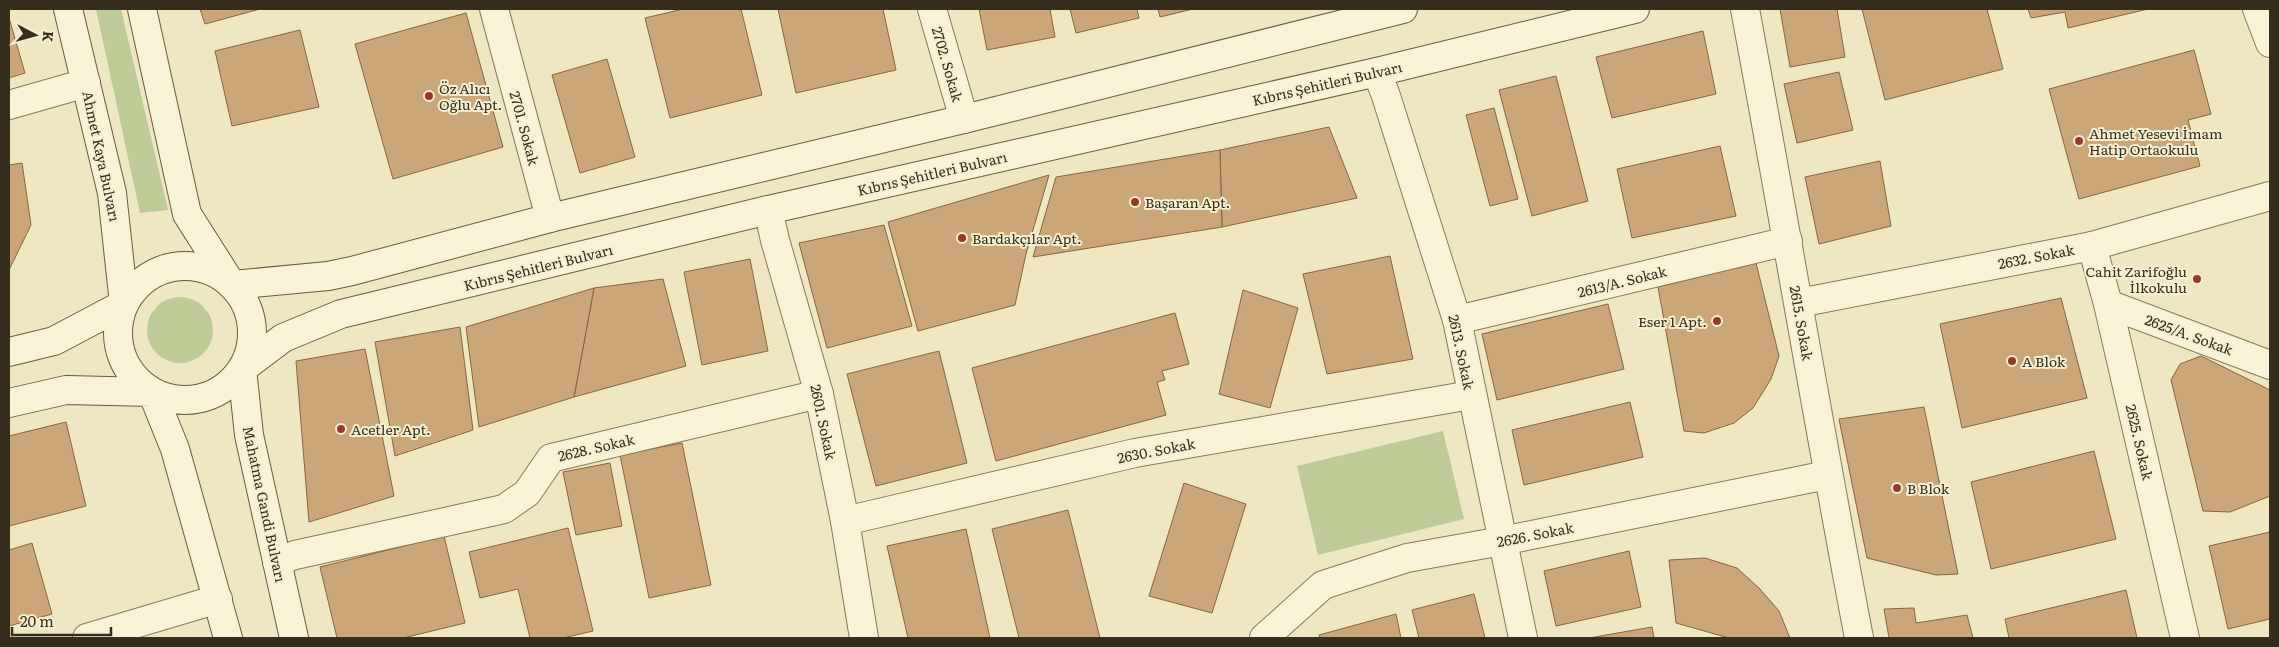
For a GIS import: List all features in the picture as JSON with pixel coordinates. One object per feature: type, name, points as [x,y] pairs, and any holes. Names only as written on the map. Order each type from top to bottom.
[{"type":"street","name":"Ahmet Kaya Bulvarı","points":[[68,9],[112,193],[124,304]]},
{"type":"street","points":[[142,9],[187,214],[232,284],[245,303],[252,325],[251,348],[242,369],[228,384],[211,396],[191,400],[171,400],[152,392],[136,380],[124,363],[119,337],[119,324],[124,304],[136,287],[153,274],[173,267],[194,266],[201,268],[214,273],[232,284],[328,276],[550,218],[964,119],[1343,16],[1403,9]]},
{"type":"street","name":"2701. Sokak","points":[[494,9],[550,218]]},
{"type":"street","name":"2702. Sokak","points":[[932,9],[964,119]]},
{"type":"street","name":"Kıbrıs Şehitleri Bulvarı","points":[[242,369],[283,338],[341,314],[768,210],[1377,72],[1635,9]]},
{"type":"street","name":"2615. Sokak","points":[[1745,9],[1799,303],[1827,475],[1859,638]]},
{"type":"street","points":[[2257,9],[2270,43]]},
{"type":"street","name":"2613. Sokak","points":[[1377,72],[1456,320],[1523,638]]},
{"type":"street","points":[[9,105],[86,83]]},
{"type":"street","name":"2632. Sokak","points":[[1799,303],[2092,246],[2270,196]]},
{"type":"street","name":"2601. Sokak","points":[[768,210],[819,394],[845,521],[864,638]]},
{"type":"street","name":"2613/A. Sokak","points":[[1456,320],[1788,241]]},
{"type":"street","name":"2625. Sokak","points":[[2092,246],[2108,304],[2185,638]]},
{"type":"street","points":[[9,352],[54,341],[124,304]]},
{"type":"street","name":"2625/A. Sokak","points":[[2108,304],[2270,364]]},
{"type":"street","name":"Mahatma Gandi Bulvarı","points":[[242,369],[249,435],[294,638]]},
{"type":"street","points":[[9,403],[66,390],[152,392]]},
{"type":"street","points":[[152,392],[175,449],[228,638]]},
{"type":"street","name":"2628. Sokak","points":[[277,562],[295,555],[504,509],[527,493],[551,458],[819,394]]},
{"type":"street","name":"2630. Sokak","points":[[845,521],[1135,453],[1471,395]]},
{"type":"street","name":"2626. Sokak","points":[[1264,638],[1323,585],[1407,558],[1502,541],[1827,475]]},
{"type":"street","points":[[86,638],[218,599]]},
{"type":"green space","points":[[96,9],[121,9],[168,210],[140,213]]},
{"type":"green space","points":[[173,297],[187,297],[199,302],[208,311],[213,323],[211,343],[204,354],[187,363],[173,363],[161,358],[152,349],[147,337],[147,323],[152,311],[161,302]]},
{"type":"green space","points":[[1443,431],[1464,519],[1318,555],[1297,466]]},
{"type":"building","points":[[200,9],[260,9],[205,24]]},
{"type":"building","points":[[683,9],[741,9],[762,95],[670,118],[645,18]]},
{"type":"building","points":[[778,9],[883,9],[896,70],[796,93]]},
{"type":"building","points":[[979,9],[1050,9],[1055,37],[987,50]]},
{"type":"building","points":[[1070,9],[1137,9],[1139,18],[1076,33]]},
{"type":"building","points":[[1158,9],[1193,9],[1160,17]]},
{"type":"building","points":[[1780,9],[1837,9],[1845,57],[1790,67]]},
{"type":"building","points":[[1862,9],[1987,9],[2003,69],[1885,100]]},
{"type":"building","points":[[2028,9],[2148,9],[2068,28],[2065,12],[2031,18]]},
{"type":"building","name":"Öz Alıcı Oğlu Apt.","points":[[466,13],[503,147],[393,179],[355,44]]},
{"type":"building","points":[[9,18],[25,73],[9,78]]},
{"type":"building","points":[[300,30],[319,107],[232,126],[215,51]]},
{"type":"building","points":[[1703,31],[1716,94],[1612,118],[1596,57]]},
{"type":"building","points":[[2194,50],[2211,114],[2188,120],[2200,166],[2079,199],[2049,89]]},
{"type":"building","points":[[607,59],[635,157],[580,173],[552,75]]},
{"type":"building","points":[[1839,72],[1853,130],[1797,143],[1784,84]]},
{"type":"building","points":[[1556,76],[1588,201],[1532,216],[1499,90]]},
{"type":"building","points":[[1494,108],[1518,199],[1490,206],[1466,115]]},
{"type":"building","points":[[1329,127],[1357,198],[1222,227],[1220,150]]},
{"type":"building","points":[[1720,146],[1736,216],[1632,238],[1617,169]]},
{"type":"building","name":"Başaran Apt.","points":[[1220,150],[1222,227],[1033,257],[1056,177]]},
{"type":"building","points":[[1880,161],[1891,226],[1819,244],[1805,177]]},
{"type":"building","points":[[22,163],[31,225],[9,270],[9,165]]},
{"type":"building","name":"Bardakçılar Apt.","points":[[1049,175],[1026,254],[1015,305],[918,331],[888,222]]},
{"type":"building","points":[[884,225],[912,326],[827,348],[799,243]]},
{"type":"building","points":[[1390,256],[1413,359],[1327,374],[1303,274]]},
{"type":"building","points":[[750,259],[768,351],[702,365],[684,272]]},
{"type":"building","name":"Eser 1 Apt.","points":[[1756,263],[1779,356],[1771,379],[1753,408],[1734,423],[1704,433],[1684,431],[1658,287]]},
{"type":"building","points":[[663,279],[686,366],[574,397],[594,288]]},
{"type":"building","points":[[594,288],[574,397],[479,427],[466,327]]},
{"type":"building","points":[[1243,290],[1298,308],[1270,408],[1219,394]]},
{"type":"building","name":"A Blok","points":[[2061,298],[2087,398],[1962,428],[1940,324]]},
{"type":"building","points":[[1608,304],[1624,369],[1497,400],[1482,334]]},
{"type":"building","points":[[1175,313],[1189,364],[1162,371],[1165,380],[1157,382],[1166,415],[996,461],[972,368]]},
{"type":"building","points":[[460,327],[473,430],[395,456],[375,342]]},
{"type":"building","name":"Acetler Apt.","points":[[365,349],[394,496],[309,522],[296,361]]},
{"type":"building","points":[[939,351],[967,463],[876,486],[847,374]]},
{"type":"building","points":[[2201,356],[2270,390],[2270,496],[2230,512],[2203,511],[2171,380],[2180,364]]},
{"type":"building","points":[[1630,402],[1643,457],[1524,485],[1512,430]]},
{"type":"building","name":"B Blok","points":[[1924,407],[1958,574],[1936,575],[1867,558],[1839,419]]},
{"type":"building","points":[[66,422],[86,506],[9,526],[9,436]]},
{"type":"building","points":[[682,443],[711,585],[649,598],[620,455]]},
{"type":"building","points":[[2094,451],[2116,539],[1991,569],[1971,482]]},
{"type":"building","points":[[610,463],[622,526],[576,535],[563,472]]},
{"type":"building","points":[[1184,483],[1246,504],[1212,613],[1149,596]]},
{"type":"building","points":[[1068,510],[1100,638],[1019,638],[992,529]]},
{"type":"building","points":[[568,528],[593,631],[563,638],[530,638],[518,589],[480,598],[469,552]]},
{"type":"building","points":[[966,529],[990,638],[908,638],[887,546]]},
{"type":"building","points":[[2270,532],[2270,619],[2228,629],[2209,546]]},
{"type":"building","points":[[444,536],[465,623],[403,638],[337,638],[320,567]]},
{"type":"building","points":[[32,543],[52,614],[9,626],[9,550]]},
{"type":"building","points":[[1629,551],[1641,607],[1556,626],[1544,571]]},
{"type":"building","points":[[1705,558],[1737,568],[1759,588],[1779,611],[1790,638],[1729,638],[1676,623],[1669,560]]},
{"type":"building","points":[[2126,590],[2137,638],[2009,638],[2005,619]]},
{"type":"building","points":[[1474,594],[1485,638],[1419,638],[1412,610]]},
{"type":"building","points":[[1914,608],[1916,623],[1967,615],[1973,638],[1889,638],[1884,609]]},
{"type":"building","points":[[1396,614],[1401,638],[1320,638],[1319,635]]},
{"type":"building","points":[[1652,627],[1654,638],[1589,638]]},
{"type":"place","name":"Öz Alıcı Oğlu Apt.","points":[[429,96]]},
{"type":"place","name":"Ahmet Yesevi İmam Hatip Ortaokulu","points":[[2079,141]]},
{"type":"place","name":"Başaran Apt.","points":[[1135,202]]},
{"type":"place","name":"Bardakçılar Apt.","points":[[962,238]]},
{"type":"place","name":"Cahit Zarifoğlu İlkokulu","points":[[2197,279]]},
{"type":"place","name":"Eser 1 Apt.","points":[[1717,321]]},
{"type":"place","name":"A Blok","points":[[2012,361]]},
{"type":"place","name":"Acetler Apt.","points":[[341,429]]},
{"type":"place","name":"B Blok","points":[[1897,488]]}]
